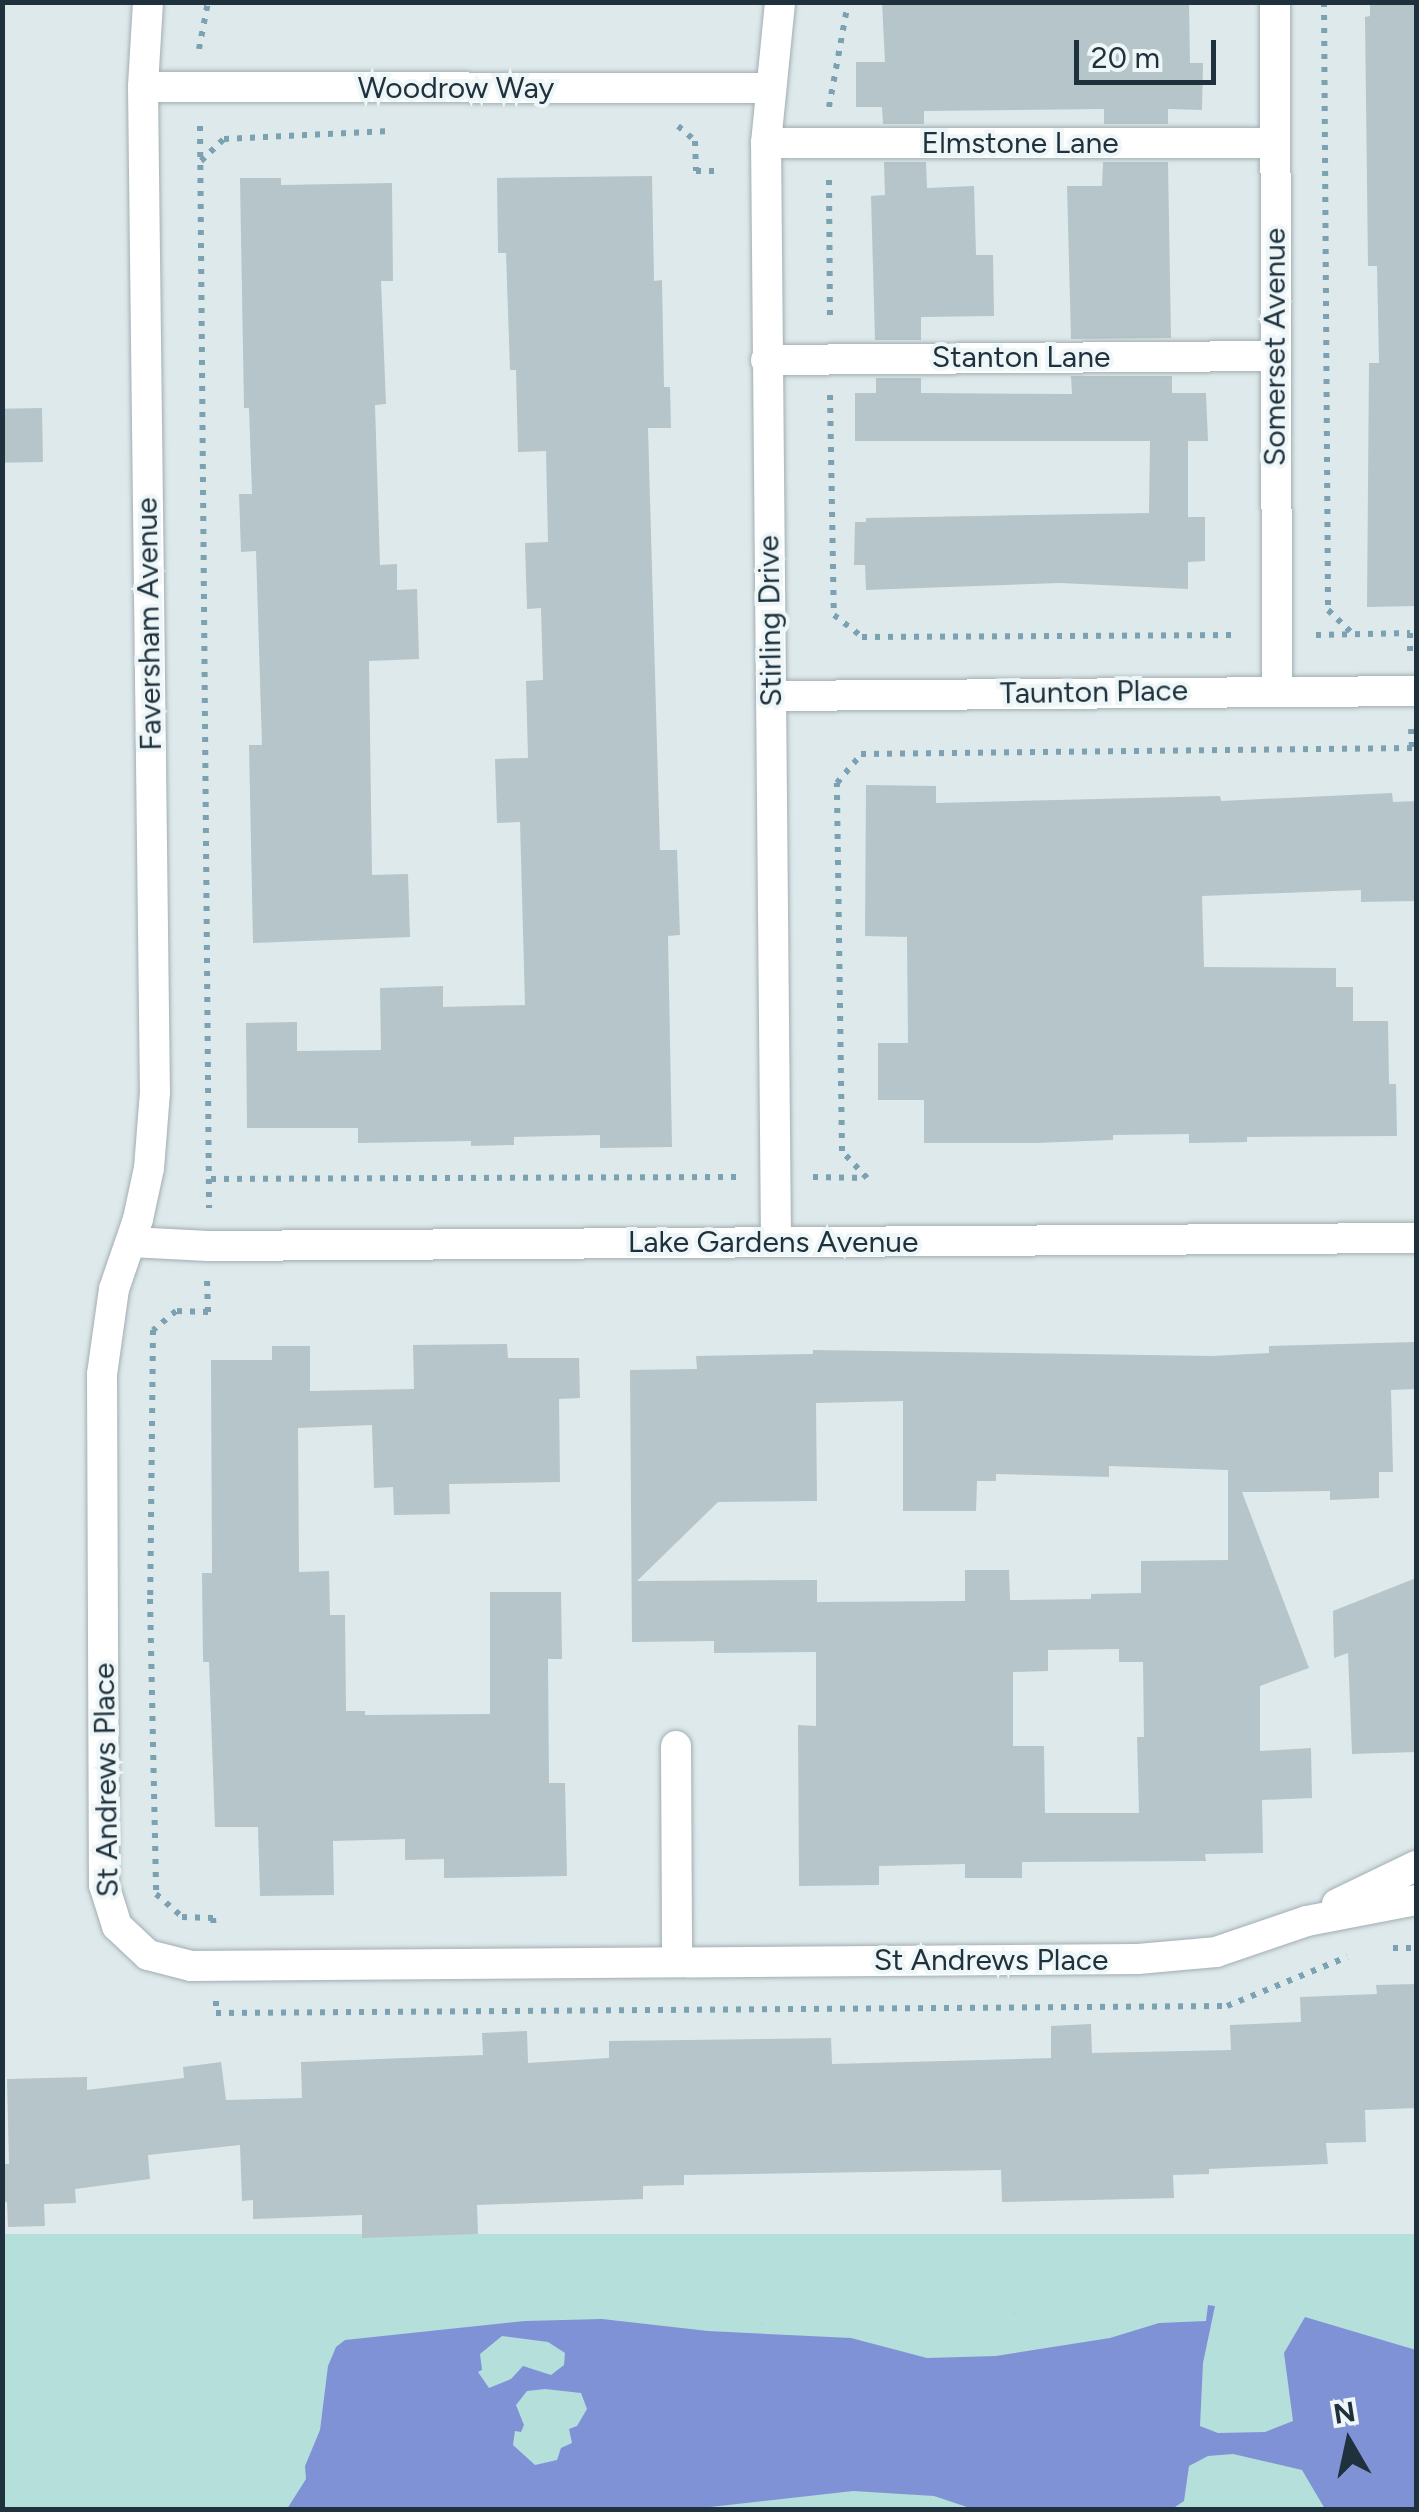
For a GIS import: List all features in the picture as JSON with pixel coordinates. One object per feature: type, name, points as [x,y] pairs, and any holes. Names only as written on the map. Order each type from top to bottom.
[{"type":"street","name":"Faversham Avenue","points":[[130,1242],[150,1168],[155,1092],[143,87],[148,2]]},
{"type":"street","name":"Stirling Drive","points":[[776,1241],[766,144],[780,2]]},
{"type":"street","name":"Somerset Avenue","points":[[1274,2],[1277,690]]},
{"type":"street","name":"Woodrow Way","points":[[143,87],[769,88]]},
{"type":"street","name":"Elmstone Lane","points":[[766,144],[1275,143]]},
{"type":"street","name":"Stanton Lane","points":[[766,360],[1276,356]]},
{"type":"street","name":"Taunton Place","points":[[772,696],[1416,691]]},
{"type":"street","name":"Lake Gardens Avenue","points":[[130,1242],[208,1246],[1416,1238]]},
{"type":"street","name":"St Andrews Place","points":[[130,1242],[108,1316],[102,1374],[104,1892],[117,1926],[140,1951],[177,1965],[215,1966],[1162,1958],[1230,1949],[1299,1924],[1416,1866]]},
{"type":"street","points":[[676,1746],[677,1961]]},
{"type":"street","name":"St Andrews Place","points":[[1299,1924],[1416,1900]]},
{"type":"path","points":[[829,143],[829,103],[848,2]]},
{"type":"path","points":[[834,615],[862,638],[1353,634],[1328,610],[1324,2]]},
{"type":"path","points":[[668,117],[695,141],[696,170],[720,171]]},
{"type":"path","points":[[216,2013],[213,1918],[182,1917],[156,1894],[150,1599],[154,1330],[176,1312],[208,1312],[211,1179],[200,162],[224,139],[398,130]]},
{"type":"path","points":[[211,1179],[866,1178],[842,1151],[837,783],[862,754],[1416,748]]},
{"type":"green space","points":[[2,2234],[1416,2234],[1416,2509],[2,2509]]},
{"type":"water","points":[[1208,2305],[1215,2306],[1203,2363],[1200,2426],[1218,2433],[1265,2432],[1293,2421],[1284,2353],[1305,2317],[1416,2350],[1416,2509],[1325,2509],[1302,2470],[1233,2454],[1208,2456],[1189,2466],[1184,2501],[1172,2509],[973,2509],[934,2496],[853,2491],[683,2510],[287,2509],[306,2479],[305,2466],[320,2430],[328,2366],[336,2347],[345,2340],[525,2321],[602,2319],[708,2331],[851,2338],[927,2358],[996,2356],[1110,2338],[1159,2323],[1206,2321]],"holes":[[[502,2336],[548,2342],[565,2353],[564,2365],[551,2375],[523,2366],[511,2379],[489,2388],[478,2372],[482,2370],[480,2354]],[[527,2391],[581,2393],[587,2409],[577,2426],[569,2429],[572,2443],[561,2448],[557,2460],[535,2465],[513,2445],[515,2431],[521,2432],[524,2425],[516,2405]]]},
{"type":"building","points":[[882,2],[1189,2],[1190,63],[1203,63],[1202,110],[1168,109],[1168,124],[1104,124],[1104,109],[924,111],[924,124],[883,124],[882,107],[856,107],[856,62],[885,62]]},
{"type":"building","points":[[1370,2],[1416,2],[1416,606],[1367,607],[1369,363],[1379,363],[1377,266],[1368,266],[1365,17],[1370,16]]},
{"type":"building","points":[[884,162],[926,162],[927,188],[974,186],[976,255],[993,255],[994,316],[921,317],[921,340],[875,340],[871,196],[885,195]]},
{"type":"building","points":[[1103,162],[1168,162],[1171,338],[1071,339],[1067,186],[1102,186]]},
{"type":"building","points":[[652,176],[654,281],[662,280],[664,387],[670,387],[671,428],[648,428],[660,850],[677,850],[680,935],[668,936],[672,1147],[600,1148],[600,1135],[514,1137],[514,1145],[471,1146],[471,1141],[358,1143],[358,1128],[247,1128],[246,1023],[297,1022],[297,1051],[381,1050],[380,988],[443,986],[443,1007],[525,1005],[520,822],[497,823],[495,759],[528,758],[526,681],[543,680],[541,608],[527,609],[525,543],[548,542],[546,451],[518,452],[516,370],[510,370],[506,253],[498,253],[497,178]]},
{"type":"building","points":[[240,178],[281,178],[281,185],[392,183],[393,281],[381,281],[386,404],[375,405],[380,565],[397,564],[397,590],[417,589],[419,659],[369,661],[372,875],[408,874],[410,937],[253,943],[249,745],[262,745],[256,551],[241,552],[239,494],[252,494],[249,408],[244,408]]},
{"type":"building","points":[[1071,376],[1172,376],[1172,393],[1206,393],[1208,441],[1188,441],[1188,517],[1205,517],[1205,561],[1188,562],[1188,589],[1060,583],[866,590],[865,565],[854,565],[855,522],[866,522],[866,518],[1149,513],[1150,441],[855,441],[855,393],[876,393],[876,378],[921,378],[921,393],[1072,394]]},
{"type":"building","points":[[42,408],[43,462],[3,463],[2,409]]},
{"type":"building","points":[[866,785],[936,786],[936,803],[1220,796],[1221,801],[1392,793],[1393,802],[1416,801],[1416,901],[1361,902],[1361,890],[1202,896],[1204,967],[1336,968],[1336,987],[1353,987],[1353,1021],[1388,1021],[1389,1084],[1396,1084],[1397,1136],[1247,1137],[1247,1142],[1189,1143],[1189,1134],[1113,1135],[1113,1140],[924,1143],[924,1100],[878,1100],[878,1043],[908,1043],[907,937],[865,936]]},
{"type":"building","points":[[1416,1342],[1416,1389],[1391,1390],[1393,1472],[1379,1472],[1379,1498],[1330,1500],[1330,1491],[1242,1492],[1309,1668],[1260,1686],[1260,1751],[1311,1748],[1312,1798],[1262,1800],[1263,1853],[1205,1854],[1206,1861],[1022,1862],[1022,1878],[965,1878],[965,1864],[879,1866],[879,1885],[799,1886],[798,1725],[816,1726],[816,1652],[714,1653],[714,1641],[632,1642],[630,1370],[697,1369],[696,1356],[813,1354],[813,1350],[1212,1356],[1269,1353],[1269,1346]],"holes":[[[903,1401],[903,1511],[976,1511],[977,1481],[996,1481],[996,1474],[1109,1477],[1109,1466],[1228,1470],[1228,1560],[1141,1561],[1141,1593],[1091,1594],[1091,1599],[1010,1600],[1009,1570],[965,1570],[965,1601],[817,1602],[817,1580],[637,1581],[718,1502],[817,1501],[816,1403]],[[1119,1649],[1119,1662],[1143,1662],[1144,1737],[1137,1737],[1139,1813],[1045,1813],[1044,1746],[1013,1746],[1013,1672],[1048,1671],[1048,1650]]]},
{"type":"building","points":[[507,1344],[508,1358],[579,1358],[580,1398],[559,1399],[560,1482],[449,1484],[450,1514],[394,1515],[393,1487],[374,1488],[372,1425],[298,1428],[299,1572],[329,1571],[330,1615],[345,1615],[346,1711],[365,1711],[365,1715],[490,1714],[490,1592],[561,1592],[562,1659],[548,1659],[549,1783],[565,1783],[567,1876],[444,1878],[444,1859],[405,1860],[405,1839],[333,1841],[334,1895],[260,1896],[258,1827],[215,1827],[209,1662],[203,1662],[202,1573],[212,1573],[211,1360],[272,1360],[272,1346],[310,1346],[310,1391],[414,1389],[413,1345]]},
{"type":"building","points":[[1416,1578],[1416,1752],[1352,1754],[1348,1653],[1334,1658],[1333,1611]]},
{"type":"building","points":[[1416,1984],[1416,2108],[1365,2110],[1366,2142],[1326,2143],[1328,2164],[1209,2169],[1209,2174],[1173,2175],[1174,2198],[1002,2202],[1001,2170],[684,2175],[684,2185],[643,2186],[643,2199],[477,2205],[478,2234],[362,2238],[362,2215],[253,2219],[253,2200],[242,2201],[240,2145],[148,2155],[150,2179],[75,2189],[76,2203],[44,2204],[45,2226],[8,2227],[7,2202],[2,2202],[2,2164],[9,2164],[7,2079],[87,2077],[87,2090],[184,2078],[183,2067],[221,2062],[226,2100],[302,2098],[301,2062],[483,2055],[482,2033],[527,2031],[528,2063],[609,2058],[609,2041],[831,2038],[832,2064],[1051,2058],[1051,2026],[1091,2024],[1092,2053],[1231,2050],[1230,2025],[1301,2022],[1300,1997],[1377,1994],[1376,1985]]}]
